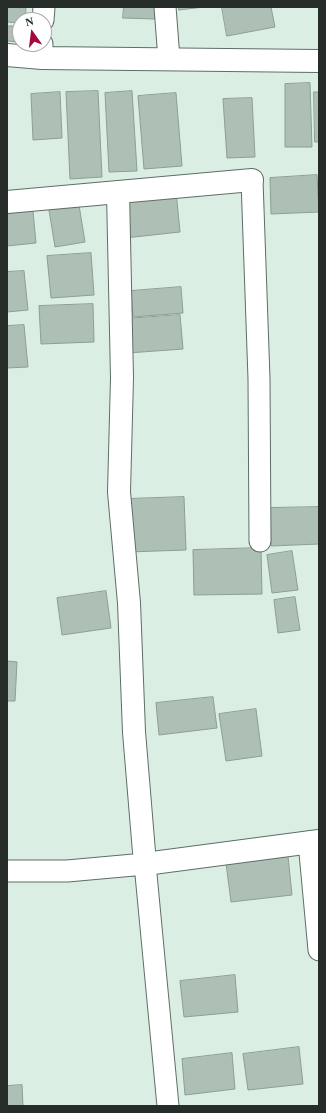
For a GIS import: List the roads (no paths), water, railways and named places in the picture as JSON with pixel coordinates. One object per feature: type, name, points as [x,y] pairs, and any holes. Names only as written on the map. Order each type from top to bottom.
[{"type":"street","points":[[165,7],[169,59]]},
{"type":"street","points":[[7,55],[33,52]]},
{"type":"street","points":[[52,52],[169,59],[319,61]]},
{"type":"street","points":[[7,202],[252,180],[258,379],[260,541]]},
{"type":"street","points":[[118,192],[122,378],[119,492],[129,603],[134,732],[168,1106]]},
{"type":"street","points":[[7,871],[67,871],[146,864],[314,841],[319,950]]}]
